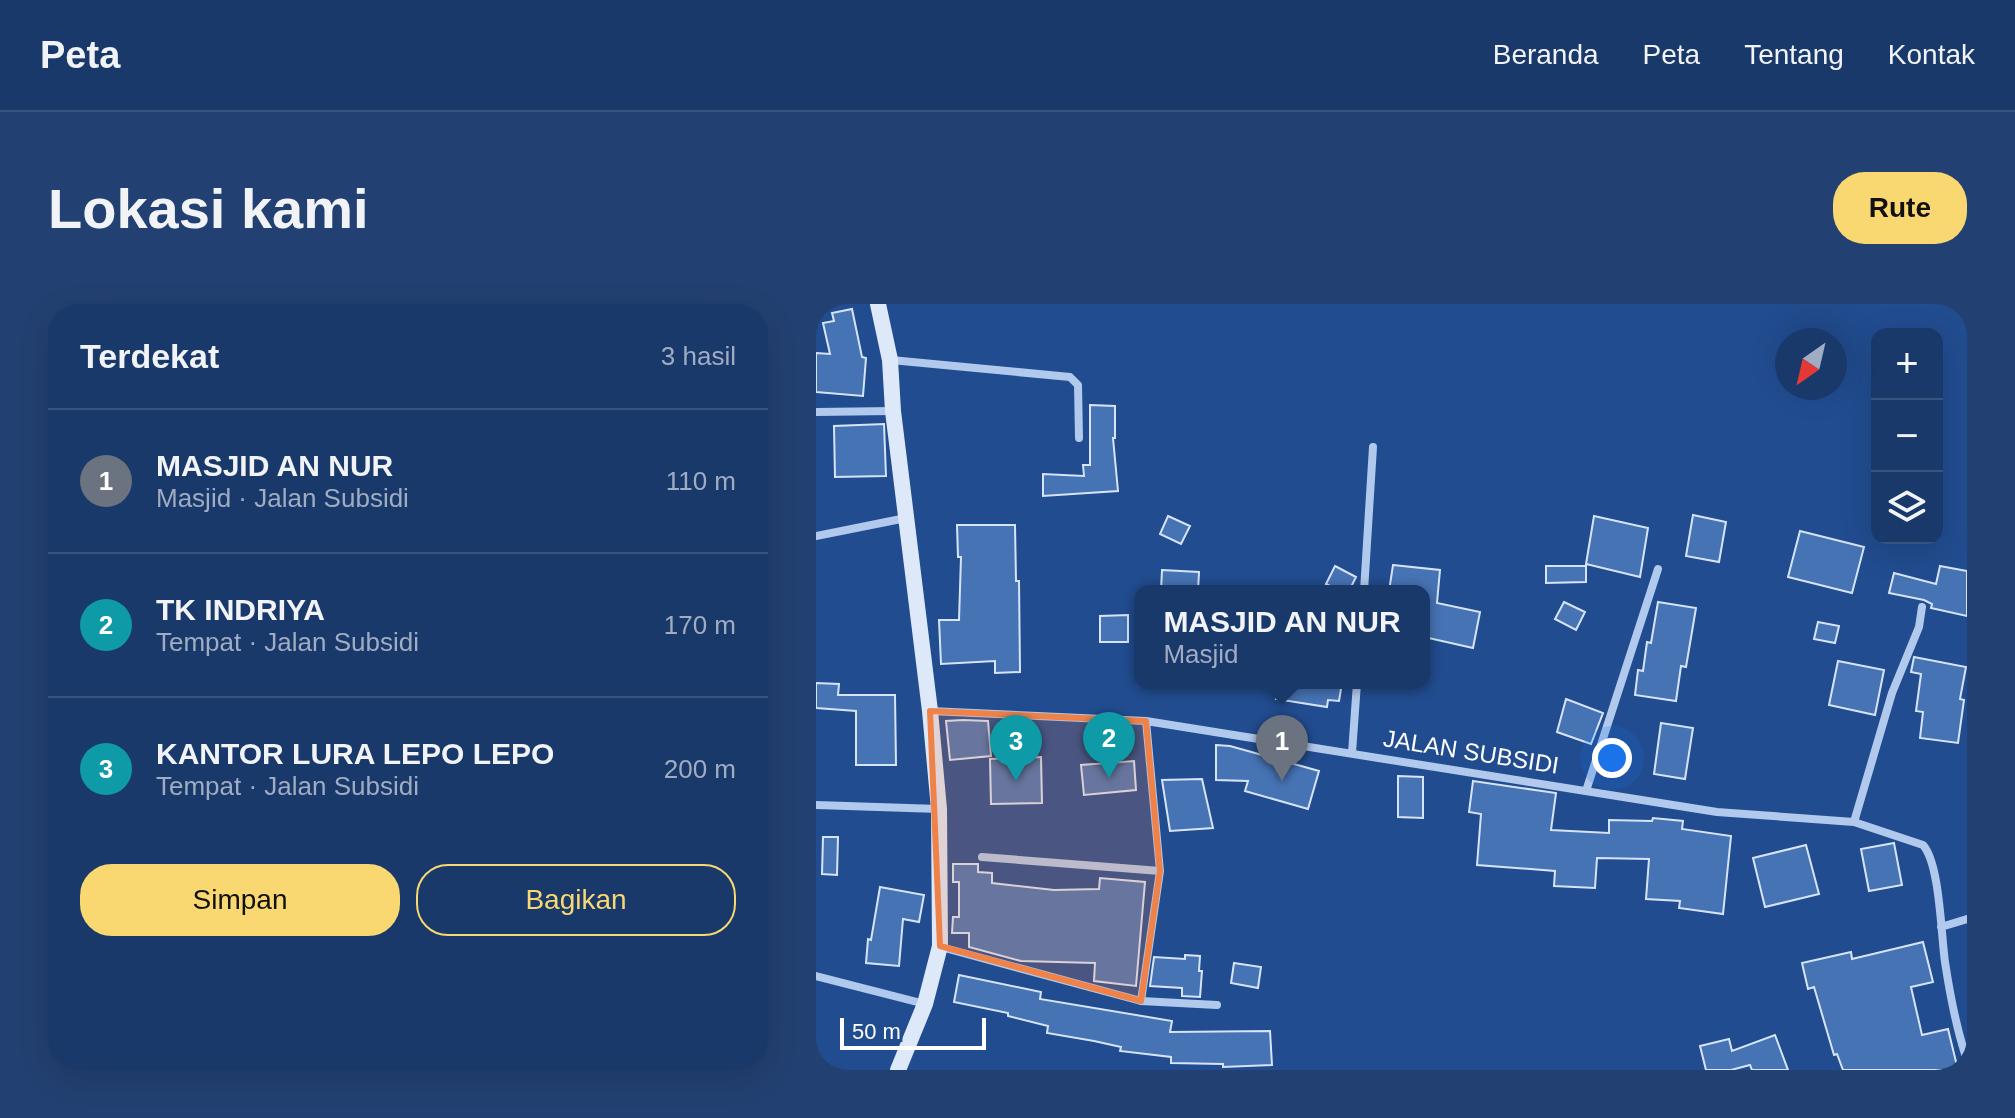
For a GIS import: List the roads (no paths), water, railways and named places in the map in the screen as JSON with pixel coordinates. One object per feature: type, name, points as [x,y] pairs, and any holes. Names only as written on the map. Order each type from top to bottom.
[{"type":"street","points":[[878,304],[890,360],[893,411],[939,809],[940,946],[925,1004],[898,1070]]},
{"type":"street","points":[[890,360],[1070,377],[1078,385],[1079,438]]},
{"type":"street","points":[[816,412],[893,411]]},
{"type":"street","points":[[1364,585],[1373,447]]},
{"type":"street","points":[[816,536],[907,518]]},
{"type":"street","points":[[1586,791],[1658,569]]},
{"type":"street","points":[[1854,822],[1892,693],[1919,627],[1922,607]]},
{"type":"street","points":[[1352,753],[1357,689]]},
{"type":"street","name":"JALAN SUBSIDI","points":[[930,711],[1146,721],[1717,812],[1854,822],[1923,845],[1930,852],[1955,1020],[1967,1060]]},
{"type":"street","points":[[1141,1001],[1160,871],[1146,721]]},
{"type":"street","points":[[816,805],[939,809]]},
{"type":"street","points":[[982,857],[1160,871]]},
{"type":"street","points":[[1941,927],[1967,919]]},
{"type":"street","points":[[940,946],[1141,1001],[1217,1005]]},
{"type":"street","points":[[816,976],[925,1004]]},
{"type":"place","name":"TK INDRIYA","points":[[1109,778]]},
{"type":"place","name":"KANTOR LURA LEPO LEPO","points":[[1016,781]]},
{"type":"place","name":"MASJID AN NUR","points":[[1282,781]]}]
